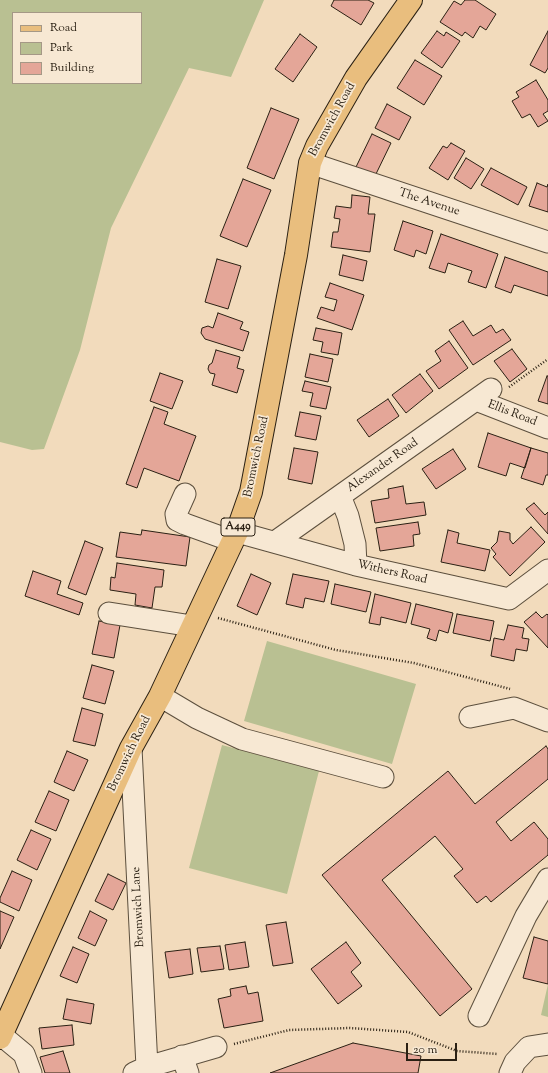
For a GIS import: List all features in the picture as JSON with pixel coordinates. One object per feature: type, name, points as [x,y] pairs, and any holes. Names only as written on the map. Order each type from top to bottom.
[{"type":"main road","name":"Bromwich Road","points":[[0,1035],[131,748],[160,696],[234,536],[251,492],[296,254],[310,163],[317,146],[356,78],[412,0]]},
{"type":"street","name":"The Avenue","points":[[310,163],[548,242]]},
{"type":"street","name":"Ellis Road","points":[[490,394],[548,428]]},
{"type":"street","name":"Alexander Road","points":[[275,542],[490,394]]},
{"type":"street","name":"Withers Road","points":[[185,494],[176,514],[177,520],[185,524],[234,536],[275,542],[356,565],[509,599],[548,570]]},
{"type":"street","points":[[340,496],[348,516],[355,544],[356,565]]},
{"type":"street","points":[[109,613],[195,619]]},
{"type":"street","points":[[160,696],[197,718],[242,739],[383,777]]},
{"type":"street","points":[[470,717],[514,708],[548,721]]},
{"type":"street","name":"Bromwich Lane","points":[[131,748],[140,1070],[185,1064],[216,1047]]},
{"type":"street","points":[[479,1016],[526,916],[548,879]]},
{"type":"street","points":[[0,1035],[24,1054],[31,1073]]},
{"type":"street","points":[[512,1068],[529,1047],[548,1044]]},
{"type":"path","points":[[490,394],[548,360]]},
{"type":"path","points":[[195,619],[336,650],[414,663],[514,689]]},
{"type":"path","points":[[216,1047],[289,1030],[350,1028],[408,1032],[457,1051],[499,1054],[512,1068]]},
{"type":"green space","points":[[0,0],[264,0],[231,77],[189,68],[111,228],[80,350],[44,449],[32,450],[0,442]]},
{"type":"green space","points":[[267,641],[416,684],[392,764],[244,721]]},
{"type":"green space","points":[[222,745],[319,771],[287,894],[189,868]]},
{"type":"green space","points":[[548,984],[548,1017],[541,1015]]},
{"type":"building","points":[[334,0],[368,0],[374,3],[361,25],[331,6]]},
{"type":"building","points":[[465,0],[475,0],[496,14],[486,30],[480,26],[473,38],[465,32],[462,36],[440,22],[454,1],[461,5]]},
{"type":"building","points":[[437,31],[444,36],[446,32],[460,41],[442,68],[421,53]]},
{"type":"building","points":[[548,31],[548,68],[545,73],[530,65]]},
{"type":"building","points":[[300,34],[317,47],[293,82],[275,69]]},
{"type":"building","points":[[415,60],[442,76],[424,105],[397,88]]},
{"type":"building","points":[[536,80],[548,100],[548,111],[543,114],[548,121],[538,127],[530,114],[522,118],[512,101],[519,97],[516,92]]},
{"type":"building","points":[[387,104],[411,117],[399,140],[375,128]]},
{"type":"building","points":[[271,108],[299,119],[274,179],[247,168]]},
{"type":"building","points":[[372,134],[391,143],[375,176],[356,167]]},
{"type":"building","points":[[451,143],[465,151],[448,180],[429,168],[443,146],[447,148]]},
{"type":"building","points":[[466,158],[484,169],[471,189],[454,178]]},
{"type":"building","points":[[491,168],[527,187],[518,205],[481,185]]},
{"type":"building","points":[[243,179],[271,190],[247,247],[220,236]]},
{"type":"building","points":[[537,183],[547,187],[548,184],[548,212],[529,206]]},
{"type":"building","points":[[352,195],[370,197],[368,214],[375,214],[370,252],[331,247],[333,232],[338,232],[340,219],[334,218],[336,206],[351,208]]},
{"type":"building","points":[[403,221],[433,231],[426,254],[416,250],[414,257],[394,250]]},
{"type":"building","points":[[441,234],[498,254],[486,288],[468,282],[472,271],[448,263],[445,273],[429,268]]},
{"type":"building","points":[[343,255],[367,261],[363,281],[339,275]]},
{"type":"building","points":[[505,257],[548,272],[548,296],[514,285],[511,293],[495,287]]},
{"type":"building","points":[[217,259],[241,266],[228,309],[205,302]]},
{"type":"building","points":[[330,283],[364,295],[352,330],[317,318],[321,307],[334,311],[337,300],[325,297]]},
{"type":"building","points":[[218,313],[243,322],[240,329],[249,332],[243,351],[205,339],[201,333],[202,328],[208,326],[213,328]]},
{"type":"building","points":[[463,321],[473,336],[491,325],[496,333],[503,329],[511,340],[473,365],[449,330]]},
{"type":"building","points":[[316,328],[342,333],[338,355],[321,352],[323,342],[313,340]]},
{"type":"building","points":[[449,341],[468,368],[439,389],[426,371],[441,361],[435,351]]},
{"type":"building","points":[[512,349],[527,369],[510,382],[494,361]]},
{"type":"building","points":[[216,350],[240,357],[237,368],[244,370],[237,393],[212,385],[215,374],[210,373],[208,369],[209,365],[212,363]]},
{"type":"building","points":[[310,354],[333,359],[328,382],[305,377]]},
{"type":"building","points":[[160,373],[183,381],[172,409],[150,401]]},
{"type":"building","points":[[420,374],[433,391],[406,413],[392,395]]},
{"type":"building","points":[[548,376],[548,404],[538,401]]},
{"type":"building","points":[[305,381],[331,387],[326,409],[310,406],[313,393],[302,391]]},
{"type":"building","points":[[388,399],[399,416],[369,437],[357,420]]},
{"type":"building","points":[[154,407],[168,412],[164,424],[196,436],[179,481],[144,468],[137,488],[126,484]]},
{"type":"building","points":[[300,412],[321,416],[316,440],[295,436]]},
{"type":"building","points":[[488,433],[531,448],[525,468],[510,463],[506,476],[478,467]]},
{"type":"building","points":[[294,448],[318,452],[312,484],[288,479]]},
{"type":"building","points":[[531,448],[548,453],[548,475],[546,475],[543,485],[521,478]]},
{"type":"building","points":[[453,449],[466,469],[436,489],[422,469]]},
{"type":"building","points":[[403,486],[406,504],[424,502],[426,515],[375,523],[371,501],[389,498],[388,489]]},
{"type":"building","points":[[534,503],[545,515],[548,512],[548,534],[526,509]]},
{"type":"building","points":[[418,522],[420,534],[413,535],[414,546],[380,551],[376,528]]},
{"type":"building","points":[[531,527],[545,542],[510,576],[493,557],[496,554],[491,548],[497,542],[499,531],[510,533],[510,540],[513,544]]},
{"type":"building","points":[[142,530],[190,537],[186,566],[116,557],[120,532],[141,535]]},
{"type":"building","points":[[448,530],[459,533],[457,543],[490,550],[485,571],[441,562]]},
{"type":"building","points":[[85,541],[103,548],[86,595],[68,588]]},
{"type":"building","points":[[117,563],[164,570],[162,587],[155,587],[152,608],[135,605],[136,594],[110,590],[111,577],[115,578]]},
{"type":"building","points":[[33,571],[61,581],[57,594],[83,603],[79,615],[25,596]]},
{"type":"building","points":[[251,574],[271,583],[257,615],[237,606]]},
{"type":"building","points":[[293,574],[329,581],[324,602],[305,598],[303,608],[286,604]]},
{"type":"building","points":[[335,584],[371,592],[366,612],[331,604]]},
{"type":"building","points":[[375,594],[411,603],[406,623],[381,617],[380,625],[369,623]]},
{"type":"building","points":[[416,604],[453,613],[448,633],[439,630],[436,641],[427,638],[430,629],[411,624]]},
{"type":"building","points":[[536,612],[542,618],[547,614],[548,615],[548,648],[524,622]]},
{"type":"building","points":[[457,614],[494,621],[490,641],[453,633]]},
{"type":"building","points":[[99,621],[120,625],[114,658],[92,654]]},
{"type":"building","points":[[508,625],[524,628],[522,638],[529,639],[527,651],[516,649],[514,661],[491,656],[494,638],[504,640]]},
{"type":"building","points":[[92,665],[114,671],[105,704],[83,698]]},
{"type":"building","points":[[82,708],[103,714],[95,746],[73,741]]},
{"type":"building","points":[[546,746],[548,749],[548,779],[496,822],[511,841],[534,822],[548,839],[548,855],[491,902],[486,896],[477,903],[454,876],[463,869],[435,836],[382,880],[472,989],[440,1016],[322,875],[448,771],[475,804]]},
{"type":"building","points":[[67,751],[88,760],[74,791],[54,782]]},
{"type":"building","points":[[49,791],[69,800],[56,831],[35,822]]},
{"type":"building","points":[[31,830],[51,839],[37,870],[17,860]]},
{"type":"building","points":[[12,871],[32,880],[19,911],[0,902],[0,898]]},
{"type":"building","points":[[108,874],[126,883],[113,910],[95,901]]},
{"type":"building","points":[[0,911],[14,917],[0,949]]},
{"type":"building","points":[[90,911],[107,920],[95,946],[78,938]]},
{"type":"building","points":[[286,922],[293,963],[273,966],[266,925]]},
{"type":"building","points":[[534,937],[548,941],[548,984],[523,978]]},
{"type":"building","points":[[245,942],[249,967],[229,970],[225,945]]},
{"type":"building","points":[[346,942],[361,963],[351,972],[362,986],[338,1004],[311,969]]},
{"type":"building","points":[[220,946],[224,969],[201,972],[197,948]]},
{"type":"building","points":[[73,947],[89,954],[77,983],[60,976]]},
{"type":"building","points":[[190,949],[193,974],[169,978],[165,952]]},
{"type":"building","points":[[246,986],[248,994],[258,992],[263,1021],[224,1028],[218,999],[231,996],[230,989]]},
{"type":"building","points":[[67,999],[94,1004],[91,1024],[63,1019]]},
{"type":"building","points":[[72,1025],[74,1045],[42,1049],[39,1028]]},
{"type":"building","points":[[353,1043],[421,1056],[418,1073],[270,1073]]},
{"type":"building","points":[[63,1051],[70,1073],[45,1073],[40,1057]]}]
